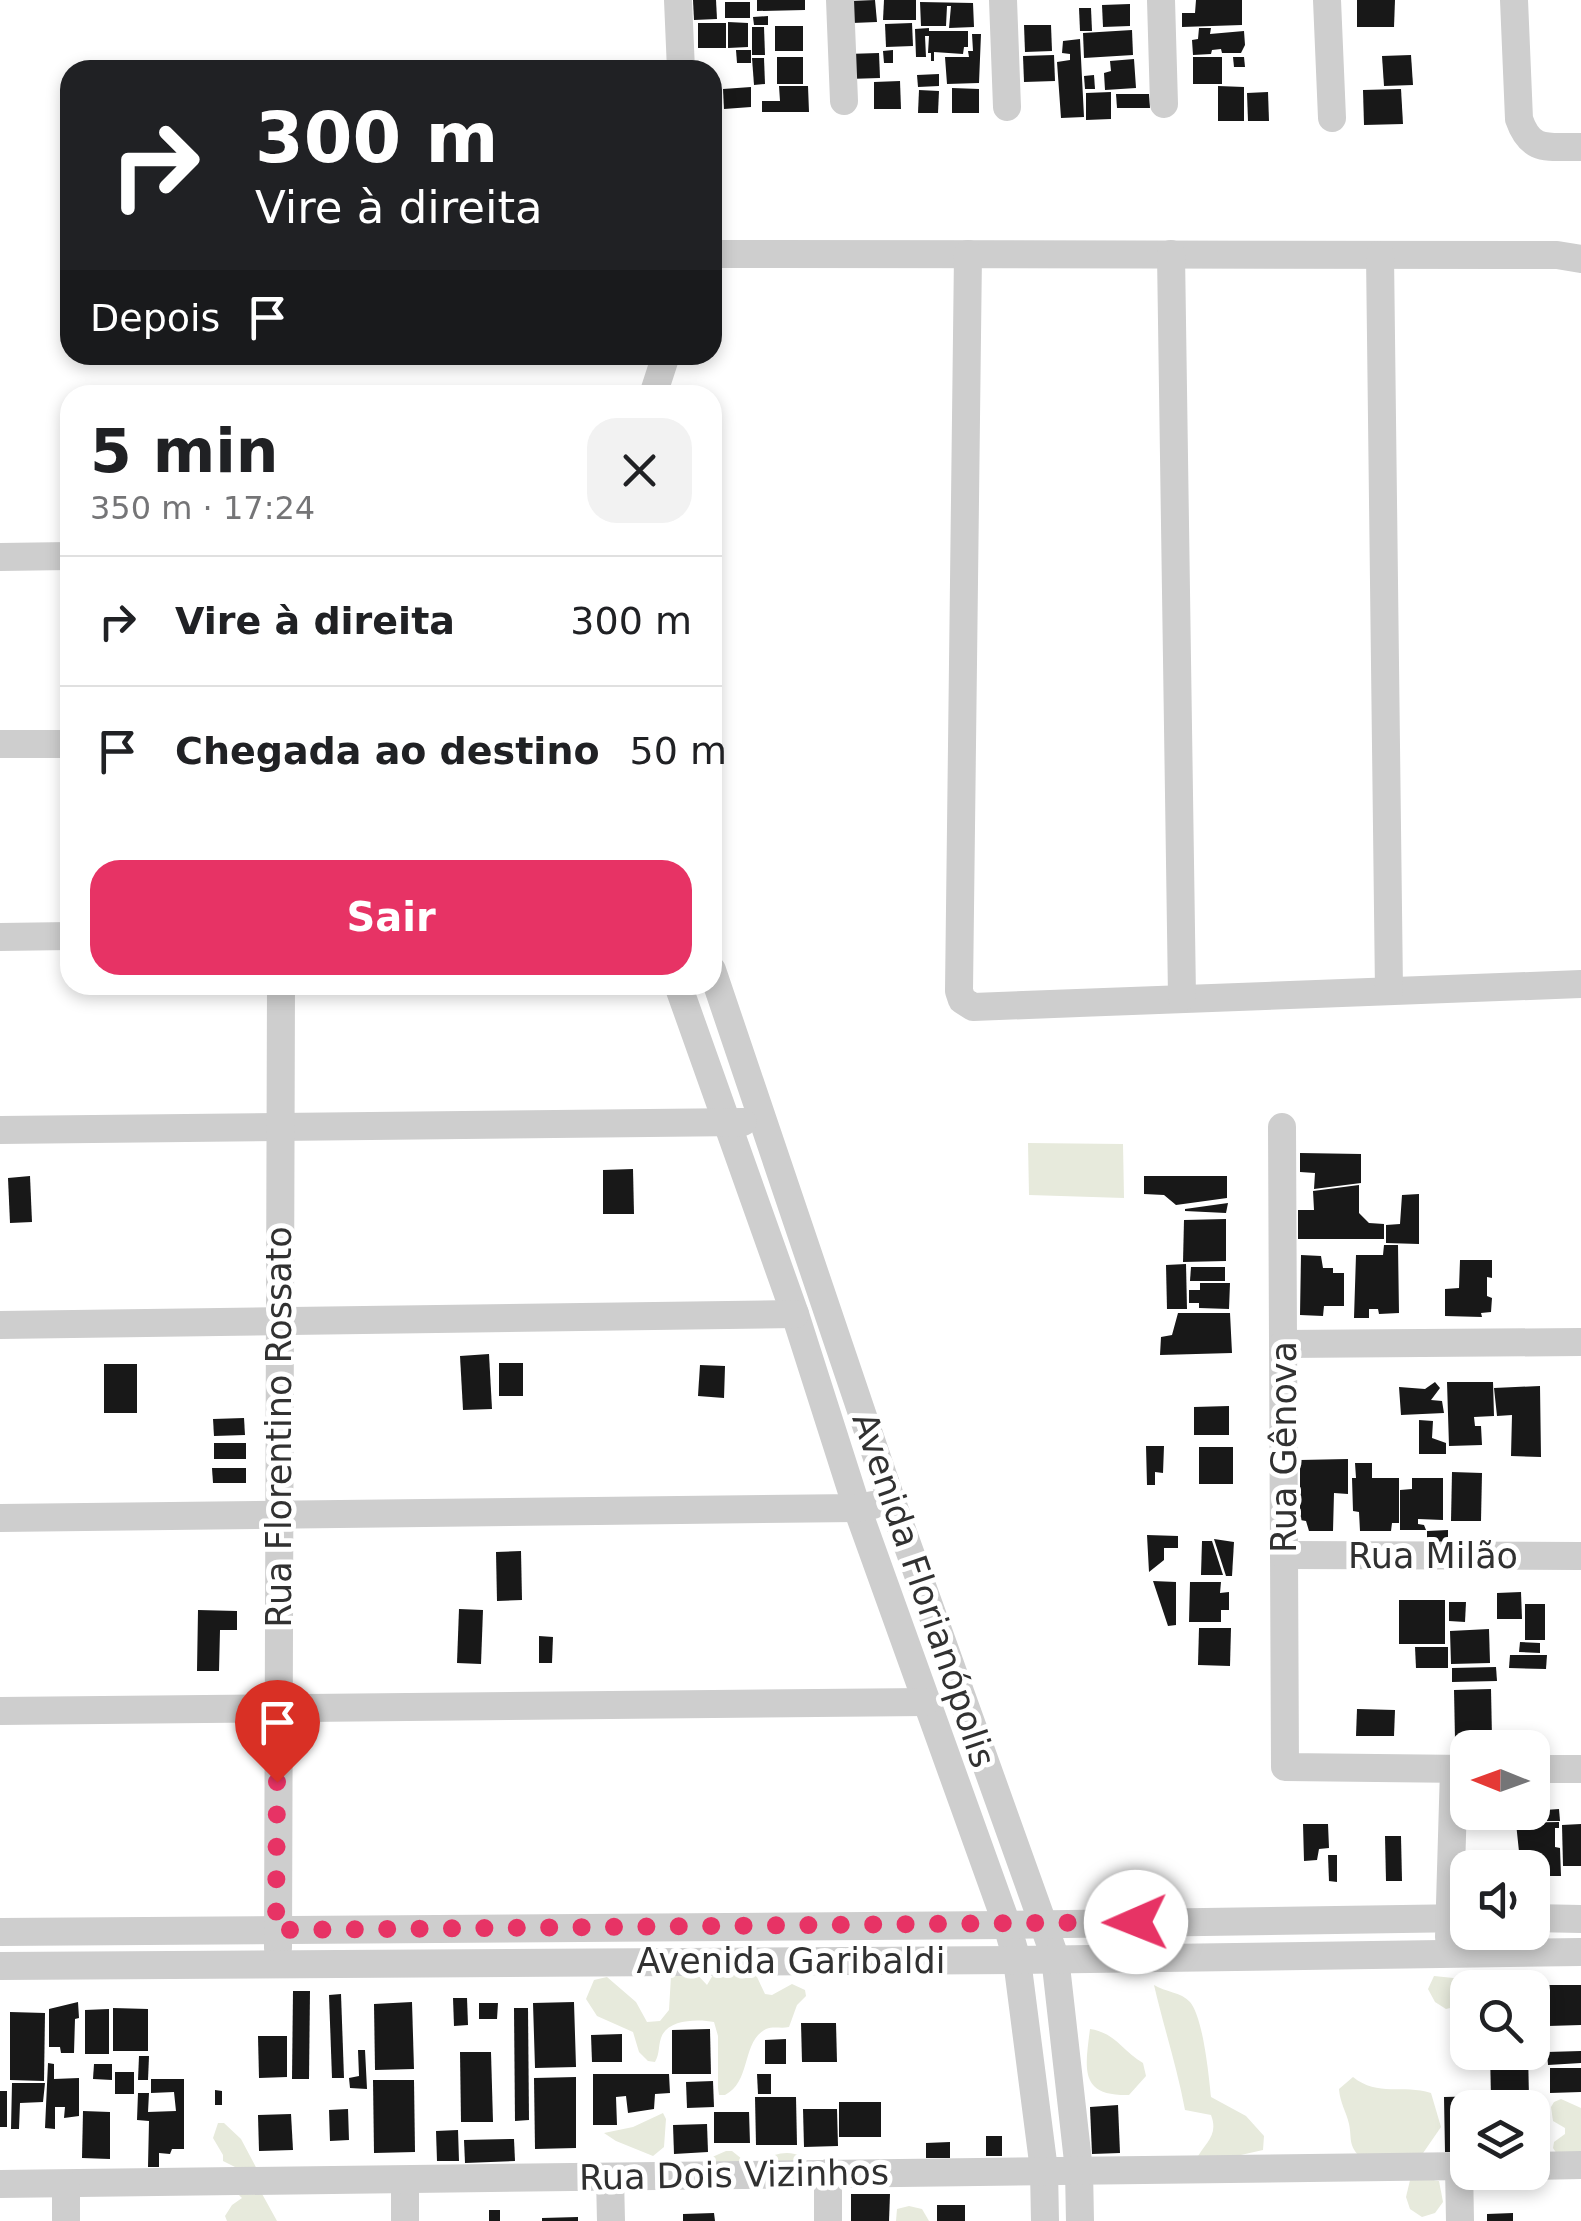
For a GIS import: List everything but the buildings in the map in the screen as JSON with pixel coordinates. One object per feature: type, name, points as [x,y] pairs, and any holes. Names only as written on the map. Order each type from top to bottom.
[{"type":"street","points":[[678,0],[681,60]]},
{"type":"street","points":[[840,0],[844,101]]},
{"type":"street","points":[[1003,0],[1007,107]]},
{"type":"street","points":[[1161,0],[1164,104]]},
{"type":"street","points":[[1327,0],[1332,118]]},
{"type":"street","points":[[1514,0],[1518,119],[1531,143],[1581,147]]},
{"type":"street","points":[[722,254],[1557,255],[1581,259]]},
{"type":"street","points":[[968,254],[959,991],[962,1000],[973,1007],[1581,984]]},
{"type":"street","points":[[1171,254],[1182,997]]},
{"type":"street","points":[[1380,255],[1388,991]]},
{"type":"street","points":[[0,557],[60,556]]},
{"type":"street","points":[[0,744],[60,744]]},
{"type":"street","points":[[0,937],[60,936]]},
{"type":"street","name":"Rua Florentino Rossato","points":[[280,1965],[276,1930],[281,995]]},
{"type":"street","name":"Avenida Florianópolis","points":[[682,995],[794,1314],[857,1508],[1008,1925],[1017,1960],[1044,2170],[1045,2221]]},
{"type":"street","name":"Avenida Florianópolis","points":[[721,995],[892,1502],[1018,1861],[1046,1925],[1055,1957],[1079,2170],[1080,2221]]},
{"type":"street","points":[[0,1130],[727,1125],[763,1119]]},
{"type":"street","name":"Rua Gênova","points":[[1282,1127],[1285,1768],[1450,1769]]},
{"type":"street","points":[[0,1325],[794,1314]]},
{"type":"street","points":[[1283,1344],[1581,1342]]},
{"type":"street","points":[[0,1518],[857,1508],[892,1502]]},
{"type":"street","name":"Rua Milão","points":[[1284,1555],[1581,1556]]},
{"type":"street","points":[[0,1711],[926,1702]]},
{"type":"street","points":[[1550,1769],[1581,1769]]},
{"type":"street","name":"Avenida Garibaldi","points":[[0,1932],[1046,1925],[1450,1918]]},
{"type":"street","points":[[1550,1918],[1581,1918]]},
{"type":"street","points":[[1449,1954],[1450,1950]]},
{"type":"street","name":"Avenida Garibaldi","points":[[0,1966],[1017,1960],[1581,1952]]},
{"type":"street","points":[[1550,2166],[1581,2165]]},
{"type":"street","name":"Rua Dois Vizinhos","points":[[0,2184],[1450,2166]]},
{"type":"street","points":[[828,2173],[828,2221]]},
{"type":"street","points":[[610,2177],[611,2221]]},
{"type":"street","points":[[404,2181],[405,2221]]},
{"type":"street","points":[[66,2185],[66,2221]]},
{"type":"street","points":[[1460,2221],[1462,2190]]},
{"type":"shaded area","points":[[1028,1143],[1123,1144],[1124,1198],[1029,1195]]},
{"type":"shaded area","points":[[693,1970],[707,1985],[713,1975],[752,1974],[765,1994],[772,1995],[792,1984],[805,1990],[806,1996],[797,2005],[789,2027],[769,2028],[758,2035],[739,2081],[725,2095],[719,2095],[718,2036],[714,2022],[692,2021],[670,2027],[661,2038],[655,2062],[648,2061],[639,2052],[633,2032],[597,2016],[586,1999],[594,1980],[607,1977],[636,2002],[647,2022],[660,2021],[669,2010],[671,1976]]},
{"type":"shaded area","points":[[1434,1976],[1450,1978],[1450,2008],[1435,2002],[1428,1989]]},
{"type":"shaded area","points":[[1154,1985],[1190,2002],[1202,2033],[1211,2097],[1246,2116],[1264,2136],[1263,2150],[1196,2160],[1212,2134],[1213,2122],[1211,2115],[1185,2110]]},
{"type":"shaded area","points":[[1090,2029],[1113,2038],[1143,2063],[1146,2076],[1129,2095],[1101,2091],[1093,2085],[1087,2068]]},
{"type":"shaded area","points":[[1353,2077],[1372,2087],[1431,2093],[1441,2127],[1421,2156],[1359,2156],[1352,2144],[1339,2089]]},
{"type":"shaded area","points":[[1561,2099],[1581,2108],[1581,2158],[1557,2154],[1553,2148],[1554,2142],[1565,2134],[1565,2128],[1553,2121],[1551,2107]]},
{"type":"shaded area","points":[[663,2113],[664,2147],[653,2156],[604,2133],[633,2127]]},
{"type":"shaded area","points":[[218,2123],[224,2123],[241,2139],[257,2169],[243,2171],[223,2161],[213,2138]]},
{"type":"shaded area","points":[[726,2151],[754,2163],[790,2153],[803,2157],[803,2164],[713,2170],[703,2161]]},
{"type":"shaded area","points":[[1411,2176],[1439,2181],[1443,2202],[1435,2213],[1422,2217],[1410,2209],[1406,2197]]},
{"type":"shaded area","points":[[261,2192],[277,2221],[227,2221],[225,2216],[232,2205],[242,2198],[237,2193]]},
{"type":"shaded area","points":[[897,2209],[922,2209],[929,2221],[896,2221]]},
{"type":"route","points":[[277,1782],[276,1930],[1136,1922]]}]
